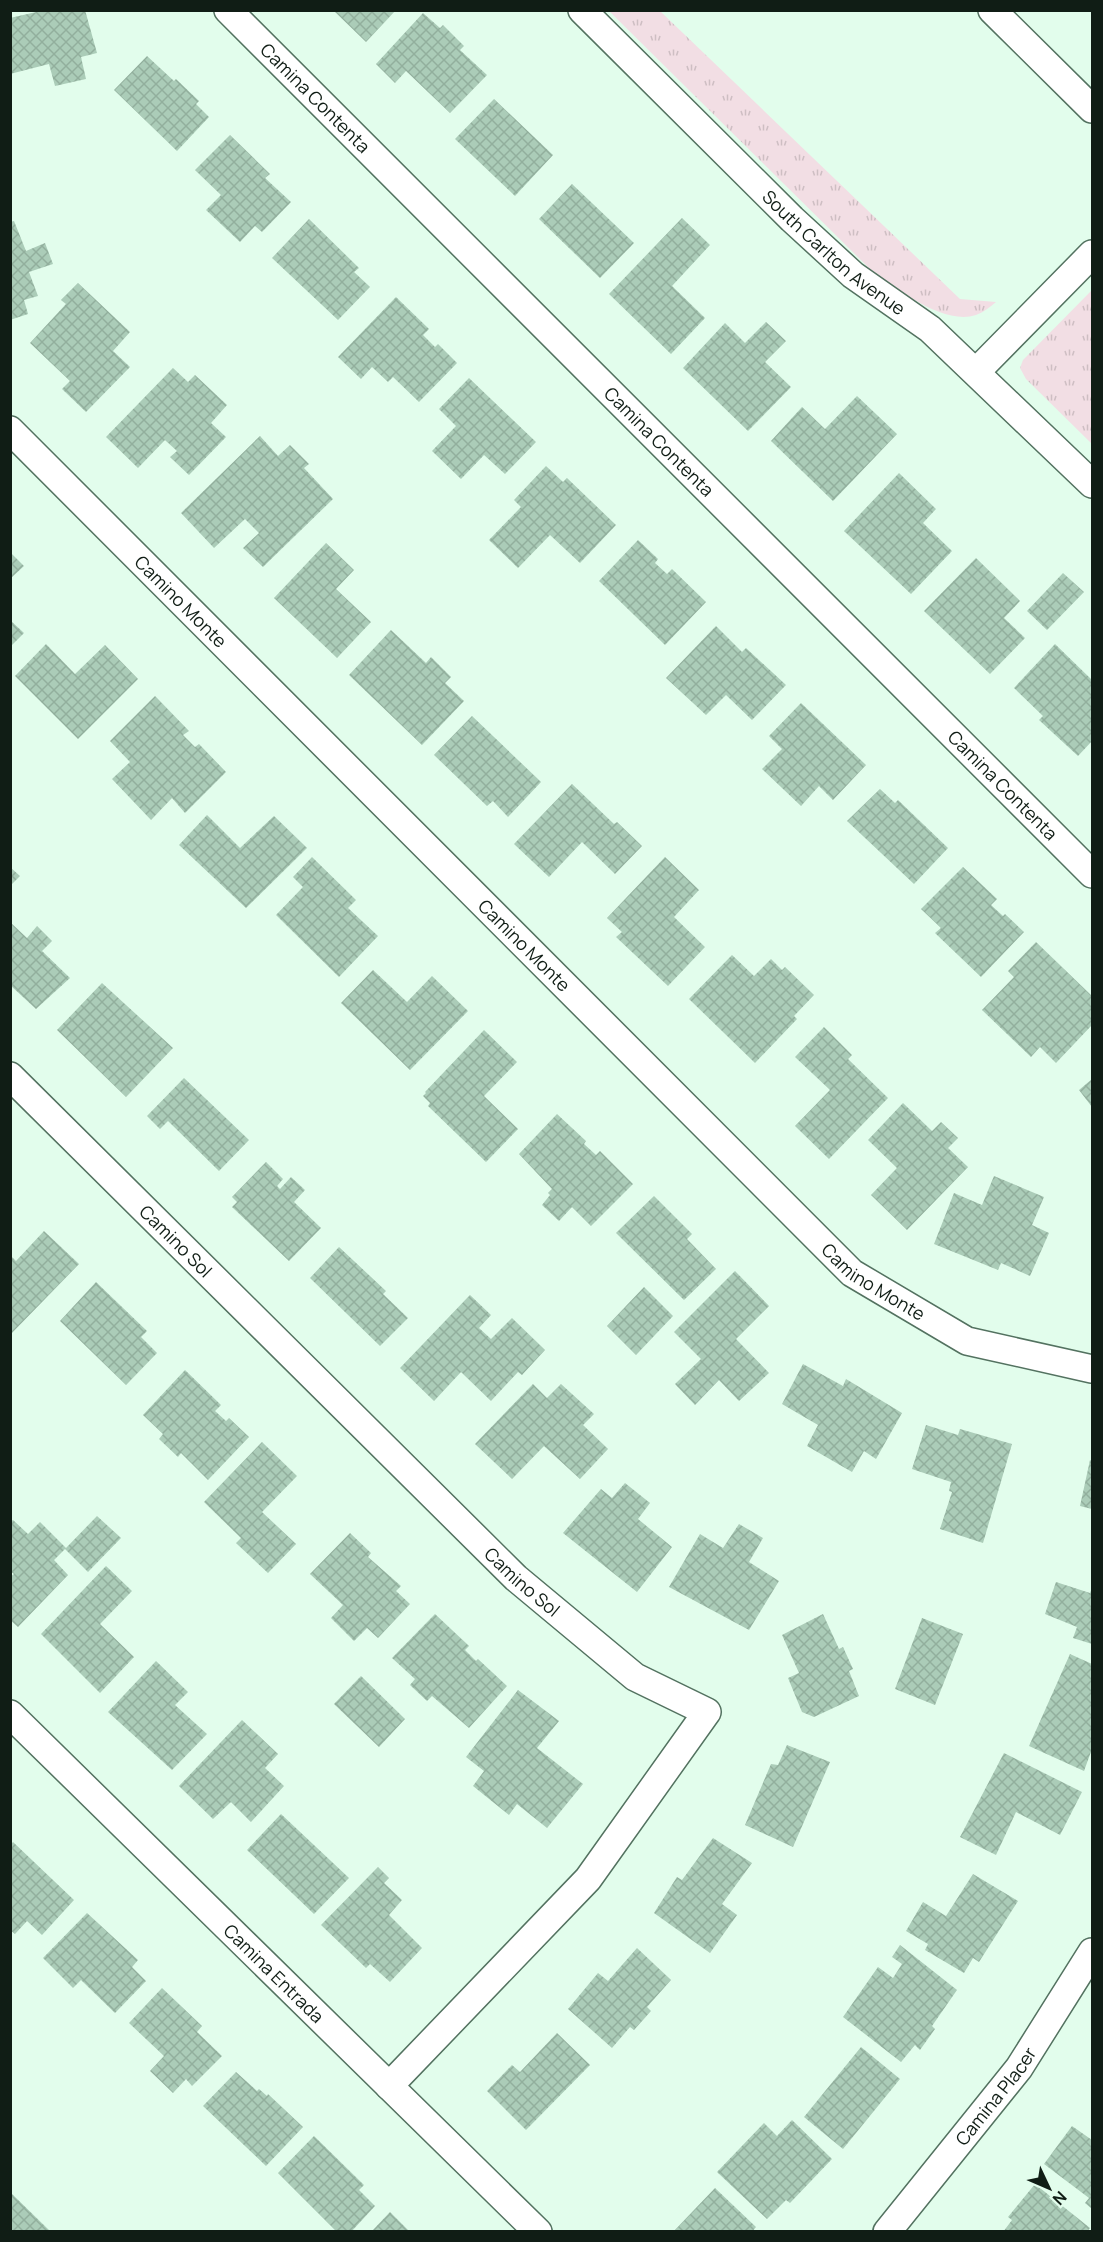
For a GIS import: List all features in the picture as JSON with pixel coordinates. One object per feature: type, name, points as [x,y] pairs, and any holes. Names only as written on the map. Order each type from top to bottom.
[{"type":"street","name":"Camina Contenta","points":[[228,10],[1092,874]]},
{"type":"street","name":"South Carlton Avenue","points":[[582,10],[792,219],[853,275],[930,329],[1092,484]]},
{"type":"street","points":[[992,10],[1092,109]]},
{"type":"street","points":[[976,372],[1092,254]]},
{"type":"street","name":"Camino Monte","points":[[10,430],[852,1273],[967,1341],[1092,1369]]},
{"type":"street","name":"Camino Sol","points":[[10,1076],[516,1578],[635,1677],[707,1712],[588,1879],[389,2086]]},
{"type":"street","name":"Camina Entrada","points":[[10,1714],[538,2232]]},
{"type":"street","name":"Camina Placer","points":[[887,2232],[1019,2068],[1092,1952]]},
{"type":"green space","points":[[609,11],[660,11],[960,299],[996,302],[976,315],[963,317],[949,315],[920,303],[880,277]]},
{"type":"green space","points":[[1092,290],[1092,444],[1026,379],[1020,368],[1023,360]]},
{"type":"building","points":[[45,10],[85,10],[97,53],[81,57],[86,79],[55,86],[49,64],[10,74],[10,18]]},
{"type":"building","points":[[333,10],[396,10],[366,42]]},
{"type":"building","points":[[423,13],[440,28],[443,25],[464,46],[460,50],[487,75],[450,113],[406,71],[395,83],[376,64]]},
{"type":"building","points":[[147,56],[199,101],[196,104],[209,117],[177,151],[114,90]]},
{"type":"building","points":[[494,99],[553,155],[515,196],[455,139]]},
{"type":"building","points":[[230,135],[270,174],[265,178],[291,202],[262,232],[255,226],[240,242],[206,210],[221,195],[195,170]]},
{"type":"building","points":[[572,184],[634,243],[600,278],[539,219]]},
{"type":"building","points":[[682,218],[710,245],[672,286],[705,318],[671,354],[609,294]]},
{"type":"building","points":[[309,219],[359,268],[354,272],[370,287],[338,320],[272,258]]},
{"type":"building","points":[[14,221],[26,251],[45,243],[53,264],[29,272],[38,296],[24,300],[28,314],[10,320],[10,222]]},
{"type":"building","points":[[78,283],[130,332],[113,351],[130,367],[86,412],[62,389],[70,381],[30,343],[66,304],[61,300]]},
{"type":"building","points":[[396,297],[429,329],[423,335],[435,347],[438,344],[457,363],[419,402],[393,377],[388,382],[372,367],[361,379],[338,357]]},
{"type":"building","points":[[766,322],[786,341],[765,362],[791,387],[748,431],[683,368],[725,323],[745,343]]},
{"type":"building","points":[[173,368],[188,382],[195,375],[227,405],[211,423],[226,437],[189,475],[170,457],[177,451],[165,440],[138,468],[106,437]]},
{"type":"building","points":[[469,378],[536,442],[505,474],[484,455],[461,479],[432,451],[456,426],[439,409]]},
{"type":"building","points":[[857,396],[897,434],[833,501],[771,441],[802,407],[825,429]]},
{"type":"building","points":[[260,436],[278,456],[290,445],[309,464],[304,468],[333,499],[263,567],[243,548],[259,533],[245,519],[214,548],[181,513]]},
{"type":"building","points":[[546,466],[563,482],[567,478],[616,525],[580,563],[550,535],[518,568],[489,540],[521,507],[514,500]]},
{"type":"building","points":[[899,473],[936,509],[923,523],[952,551],[911,594],[844,531]]},
{"type":"building","points":[[638,540],[658,559],[655,563],[667,574],[672,569],[706,602],[665,645],[599,581]]},
{"type":"building","points":[[326,543],[354,570],[336,589],[371,622],[337,658],[274,598]]},
{"type":"building","points":[[10,552],[24,566],[10,579]]},
{"type":"building","points":[[976,558],[1020,601],[1004,618],[1025,638],[990,674],[924,611]]},
{"type":"building","points":[[1063,573],[1084,592],[1047,630],[1027,611]]},
{"type":"building","points":[[10,620],[24,633],[10,647]]},
{"type":"building","points":[[716,626],[742,652],[746,648],[786,685],[752,720],[726,695],[706,715],[666,678]]},
{"type":"building","points":[[391,630],[426,663],[431,657],[451,677],[445,683],[464,701],[422,745],[349,675]]},
{"type":"building","points":[[46,644],[75,674],[105,645],[138,679],[78,739],[15,676]]},
{"type":"building","points":[[1055,644],[1092,680],[1092,741],[1078,756],[1039,720],[1043,716],[1014,688]]},
{"type":"building","points":[[155,696],[189,731],[183,735],[195,747],[199,744],[226,772],[185,813],[172,798],[151,820],[112,779],[130,762],[110,741]]},
{"type":"building","points":[[801,703],[866,765],[833,800],[819,786],[801,806],[762,769],[782,749],[769,736]]},
{"type":"building","points":[[472,716],[541,782],[508,817],[493,801],[487,806],[434,755]]},
{"type":"building","points":[[572,784],[614,824],[617,822],[642,846],[615,874],[582,842],[549,877],[514,844]]},
{"type":"building","points":[[880,789],[895,803],[898,800],[948,848],[914,884],[847,821]]},
{"type":"building","points":[[207,815],[240,848],[274,816],[307,848],[246,908],[179,845]]},
{"type":"building","points":[[312,857],[356,900],[348,908],[378,936],[339,977],[276,915],[303,887],[293,877]]},
{"type":"building","points":[[665,857],[699,890],[674,917],[705,947],[668,986],[616,937],[622,932],[607,918]]},
{"type":"building","points":[[10,867],[20,876],[10,886]]},
{"type":"building","points":[[963,867],[997,899],[991,905],[1003,916],[1005,914],[1024,932],[981,977],[935,933],[941,928],[921,909]]},
{"type":"building","points":[[10,922],[27,938],[37,926],[52,941],[42,951],[70,978],[36,1009],[10,985]]},
{"type":"building","points":[[1036,942],[1092,996],[1092,1025],[1056,1063],[1040,1047],[1031,1057],[982,1010],[1014,977],[1008,971]]},
{"type":"building","points":[[732,955],[754,976],[771,959],[782,970],[785,967],[814,995],[794,1016],[797,1019],[755,1063],[689,999]]},
{"type":"building","points":[[373,970],[407,1002],[432,976],[468,1011],[410,1070],[341,1003]]},
{"type":"building","points":[[102,983],[173,1048],[126,1097],[57,1030]]},
{"type":"building","points":[[824,1027],[852,1055],[848,1059],[888,1098],[829,1159],[795,1126],[830,1090],[795,1057]]},
{"type":"building","points":[[484,1030],[517,1062],[484,1096],[518,1129],[486,1162],[428,1106],[430,1103],[423,1096]]},
{"type":"building","points":[[184,1078],[249,1140],[219,1171],[168,1121],[160,1129],[147,1116]]},
{"type":"building","points":[[1092,1079],[1092,1107],[1079,1090]]},
{"type":"building","points":[[903,1103],[932,1131],[941,1122],[958,1138],[948,1148],[968,1167],[907,1230],[871,1195],[897,1168],[868,1140]]},
{"type":"building","points":[[557,1114],[586,1141],[584,1144],[596,1155],[600,1151],[633,1184],[591,1226],[572,1207],[559,1221],[542,1205],[552,1189],[519,1154]]},
{"type":"building","points":[[266,1162],[283,1179],[277,1186],[280,1189],[291,1177],[305,1190],[294,1202],[321,1228],[289,1261],[232,1207],[237,1202],[232,1197]]},
{"type":"building","points":[[994,1176],[1044,1197],[1032,1225],[1049,1233],[1030,1276],[1001,1263],[998,1270],[934,1244],[954,1193],[982,1205]]},
{"type":"building","points":[[654,1196],[692,1234],[687,1239],[716,1269],[684,1300],[616,1233]]},
{"type":"building","points":[[44,1231],[79,1264],[10,1335],[10,1255],[16,1261]]},
{"type":"building","points":[[339,1247],[386,1291],[383,1294],[408,1318],[380,1346],[310,1278]]},
{"type":"building","points":[[735,1271],[769,1306],[736,1339],[769,1373],[739,1401],[719,1380],[695,1405],[675,1384],[701,1359],[674,1332]]},
{"type":"building","points":[[96,1282],[147,1331],[141,1337],[157,1353],[126,1385],[60,1321]]},
{"type":"building","points":[[644,1287],[673,1316],[636,1355],[607,1326]]},
{"type":"building","points":[[470,1295],[491,1315],[479,1328],[491,1339],[512,1318],[545,1350],[522,1375],[518,1372],[491,1401],[461,1372],[434,1401],[400,1368]]},
{"type":"building","points":[[803,1364],[843,1386],[846,1379],[902,1413],[876,1459],[864,1451],[852,1472],[807,1446],[818,1425],[782,1404]]},
{"type":"building","points":[[185,1370],[221,1405],[215,1411],[226,1421],[229,1418],[249,1437],[208,1480],[181,1453],[178,1457],[159,1439],[163,1434],[143,1415]]},
{"type":"building","points":[[533,1384],[547,1398],[561,1384],[594,1414],[583,1425],[608,1449],[580,1479],[544,1446],[512,1479],[475,1444]]},
{"type":"building","points":[[926,1425],[958,1435],[960,1429],[1012,1444],[983,1543],[940,1529],[952,1492],[949,1491],[951,1482],[912,1469]]},
{"type":"building","points":[[262,1442],[297,1476],[262,1512],[296,1544],[268,1573],[236,1543],[241,1538],[204,1502]]},
{"type":"building","points":[[1090,1460],[1092,1461],[1092,1509],[1080,1506]]},
{"type":"building","points":[[625,1483],[650,1503],[638,1519],[672,1547],[637,1592],[563,1533],[601,1489],[612,1498]]},
{"type":"building","points":[[97,1516],[121,1538],[88,1572],[65,1549],[54,1560],[68,1575],[18,1627],[10,1620],[10,1577],[14,1574],[10,1571],[10,1522],[13,1520],[28,1534],[40,1522],[66,1548]]},
{"type":"building","points":[[739,1524],[763,1538],[749,1562],[779,1581],[749,1630],[669,1587],[700,1534],[723,1548]]},
{"type":"building","points":[[350,1533],[371,1553],[368,1557],[401,1586],[396,1591],[410,1604],[378,1638],[367,1628],[354,1641],[331,1618],[343,1605],[310,1574]]},
{"type":"building","points":[[106,1566],[132,1591],[100,1624],[134,1657],[100,1693],[41,1634]]},
{"type":"building","points":[[1056,1582],[1090,1593],[1092,1588],[1092,1644],[1073,1638],[1077,1627],[1045,1614]]},
{"type":"building","points":[[435,1614],[469,1646],[465,1650],[476,1661],[478,1659],[507,1686],[469,1728],[432,1696],[427,1701],[410,1685],[415,1679],[392,1658]]},
{"type":"building","points":[[823,1614],[839,1649],[843,1647],[853,1669],[849,1671],[859,1696],[814,1717],[802,1712],[788,1678],[799,1673],[782,1635]]},
{"type":"building","points":[[922,1618],[963,1634],[935,1705],[895,1689]]},
{"type":"building","points":[[1070,1654],[1092,1664],[1092,1749],[1084,1771],[1029,1746]]},
{"type":"building","points":[[156,1661],[188,1692],[175,1705],[207,1734],[172,1770],[108,1712]]},
{"type":"building","points":[[361,1676],[405,1719],[379,1747],[334,1704]]},
{"type":"building","points":[[518,1690],[559,1721],[537,1748],[583,1784],[547,1828],[517,1804],[509,1815],[473,1786],[484,1771],[466,1757]]},
{"type":"building","points":[[242,1720],[278,1754],[265,1768],[284,1786],[251,1822],[231,1802],[213,1819],[179,1786]]},
{"type":"building","points":[[787,1745],[830,1762],[793,1847],[745,1825],[771,1764],[778,1765]]},
{"type":"building","points":[[1004,1753],[1082,1792],[1060,1835],[1016,1812],[996,1855],[960,1837]]},
{"type":"building","points":[[281,1814],[349,1878],[314,1914],[247,1850]]},
{"type":"building","points":[[713,1838],[752,1863],[722,1904],[737,1915],[710,1953],[654,1913],[677,1877],[682,1880]]},
{"type":"building","points":[[13,1842],[74,1900],[42,1935],[27,1921],[15,1934],[10,1930],[10,1906],[12,1904],[10,1903],[10,1845]]},
{"type":"building","points":[[378,1867],[389,1878],[384,1883],[402,1900],[389,1915],[422,1948],[390,1982],[370,1964],[366,1968],[321,1925]]},
{"type":"building","points":[[973,1874],[1018,1901],[979,1962],[973,1958],[964,1973],[925,1950],[928,1944],[906,1931],[923,1902],[946,1916]]},
{"type":"building","points":[[87,1913],[138,1960],[132,1967],[146,1981],[115,2013],[81,1980],[73,1988],[43,1958]]},
{"type":"building","points":[[900,1945],[957,1990],[932,2026],[935,2029],[920,2050],[915,2045],[901,2062],[843,2017],[878,1967],[893,1978],[902,1964],[892,1957]]},
{"type":"building","points":[[637,1948],[671,1980],[647,2007],[651,2011],[634,2030],[630,2027],[612,2048],[568,2009],[598,1973],[608,1981]]},
{"type":"building","points":[[162,1988],[202,2026],[197,2032],[222,2056],[192,2086],[186,2079],[173,2093],[150,2071],[164,2056],[129,2023]]},
{"type":"building","points":[[557,2033],[590,2065],[526,2130],[487,2091],[512,2065],[520,2072]]},
{"type":"building","points":[[861,2047],[900,2079],[843,2149],[804,2117]]},
{"type":"building","points":[[236,2072],[257,2091],[259,2089],[267,2096],[268,2094],[303,2127],[266,2166],[203,2106]]},
{"type":"building","points":[[792,2120],[832,2159],[790,2203],[786,2200],[767,2219],[717,2172],[764,2123],[777,2136]]},
{"type":"building","points":[[1072,2126],[1092,2140],[1092,2209],[1085,2203],[1089,2198],[1044,2164]]},
{"type":"building","points":[[314,2136],[364,2185],[359,2190],[375,2206],[351,2232],[337,2232],[278,2173]]},
{"type":"building","points":[[1035,2184],[1090,2228],[1087,2232],[1003,2232],[1012,2220],[1008,2217]]},
{"type":"building","points":[[715,2188],[756,2227],[752,2232],[673,2232]]},
{"type":"building","points":[[10,2192],[51,2232],[10,2232]]},
{"type":"building","points":[[390,2212],[410,2232],[371,2232]]}]
